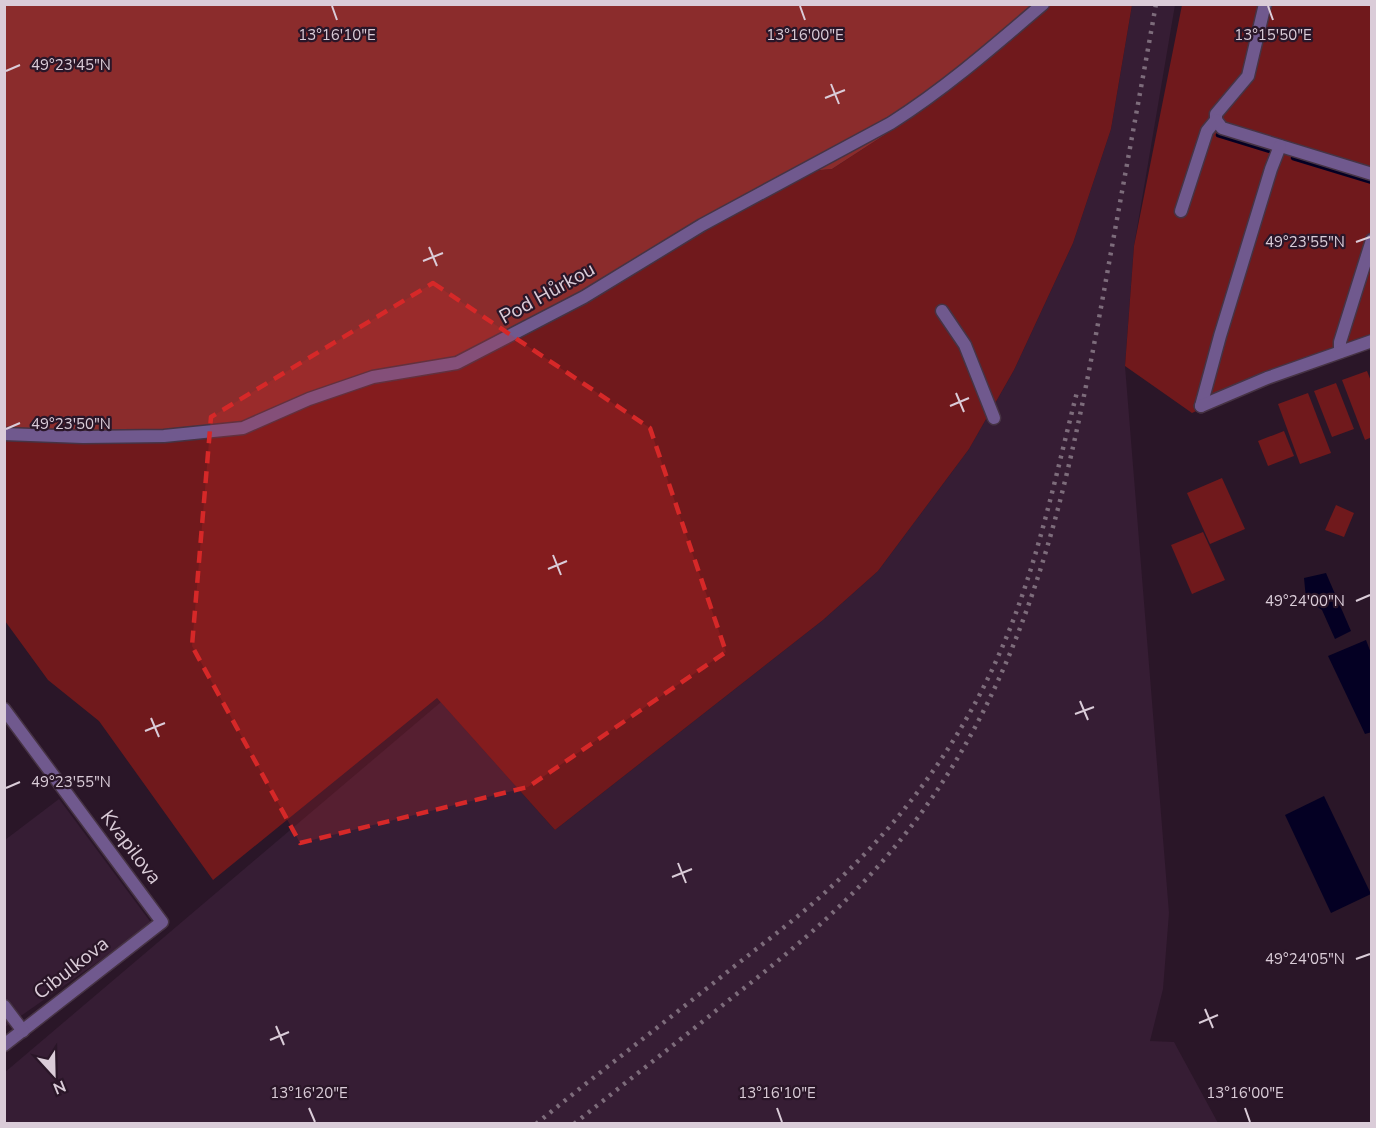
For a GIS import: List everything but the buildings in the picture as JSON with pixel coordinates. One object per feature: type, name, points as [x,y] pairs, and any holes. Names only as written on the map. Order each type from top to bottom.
[{"type":"street","name":"Pod Hůrkou","points":[[4,434],[83,437],[164,436],[243,428],[309,399],[373,377],[457,363],[584,297],[702,225],[891,123],[921,104],[967,69],[1043,4]]},
{"type":"street","points":[[1265,4],[1248,75],[1216,114],[1216,120],[1222,128],[1371,174]]},
{"type":"street","points":[[1181,211],[1207,131],[1216,120]]},
{"type":"street","points":[[1280,146],[1220,336],[1201,406],[1267,378],[1371,341]]},
{"type":"street","points":[[1340,352],[1340,342],[1371,240]]},
{"type":"street","points":[[942,310],[965,345],[994,418]]},
{"type":"street","name":"Kvapilova","points":[[4,709],[162,922]]},
{"type":"street","name":"Cibulkova","points":[[4,1045],[162,922]]},
{"type":"street","points":[[4,1006],[23,1031]]},
{"type":"highlighted area","points":[[433,283],[650,428],[726,652],[528,787],[300,843],[192,646],[211,417]]},
{"type":"shaded area","points":[[5,5],[1050,5],[1015,36],[903,123],[832,169],[810,171],[469,360],[374,380],[243,432],[5,438]]},
{"type":"shaded area","points":[[1050,5],[1132,5],[1111,129],[1073,243],[1014,370],[969,449],[878,571],[823,620],[555,830],[437,698],[213,880],[99,721],[48,680],[5,621],[5,438],[665,251],[810,171],[832,169],[903,123],[1015,36]]},
{"type":"shaded area","points":[[1132,5],[1175,5],[1134,246],[1125,366],[1169,913],[1163,989],[1150,1041],[1174,1042],[1218,1123],[5,1124],[4,1073],[441,702],[555,830],[823,620],[878,571],[969,449],[1014,370],[1073,243],[1111,129]]},
{"type":"shaded area","points":[[1182,5],[1371,5],[1371,341],[1267,378],[1192,413],[1125,366],[1134,246]]},
{"type":"shaded area","points":[[1367,371],[1371,381],[1372,437],[1365,440],[1342,380]]},
{"type":"shaded area","points":[[1336,383],[1354,429],[1332,437],[1314,391]]},
{"type":"shaded area","points":[[1308,393],[1331,453],[1300,464],[1278,404]]},
{"type":"shaded area","points":[[1284,431],[1294,456],[1268,466],[1258,441]]},
{"type":"shaded area","points":[[1222,478],[1245,529],[1210,544],[1187,493]]},
{"type":"shaded area","points":[[1336,505],[1354,513],[1344,537],[1325,530]]},
{"type":"shaded area","points":[[1203,532],[1225,580],[1192,594],[1171,545]]},
{"type":"shaded area","points":[[59,799],[152,924],[5,1027],[5,840]]},
{"type":"water","points":[[1326,573],[1351,631],[1335,639],[1322,610],[1306,599],[1304,578]]},
{"type":"water","points":[[1366,640],[1371,653],[1372,732],[1365,734],[1328,656]]},
{"type":"water","points":[[1324,796],[1371,894],[1331,913],[1285,815]]},
{"type":"waterway","points":[[1218,135],[1270,151]]},
{"type":"waterway","points":[[1293,158],[1372,182]]},
{"type":"railway","points":[[574,1124],[767,970],[839,907],[872,873],[924,809],[967,742],[1002,672],[1030,600],[1054,525],[1089,370],[1156,4]]},
{"type":"railway","points":[[536,1124],[818,899],[882,835],[928,778],[968,716],[1014,619],[1035,555],[1077,392]]}]
